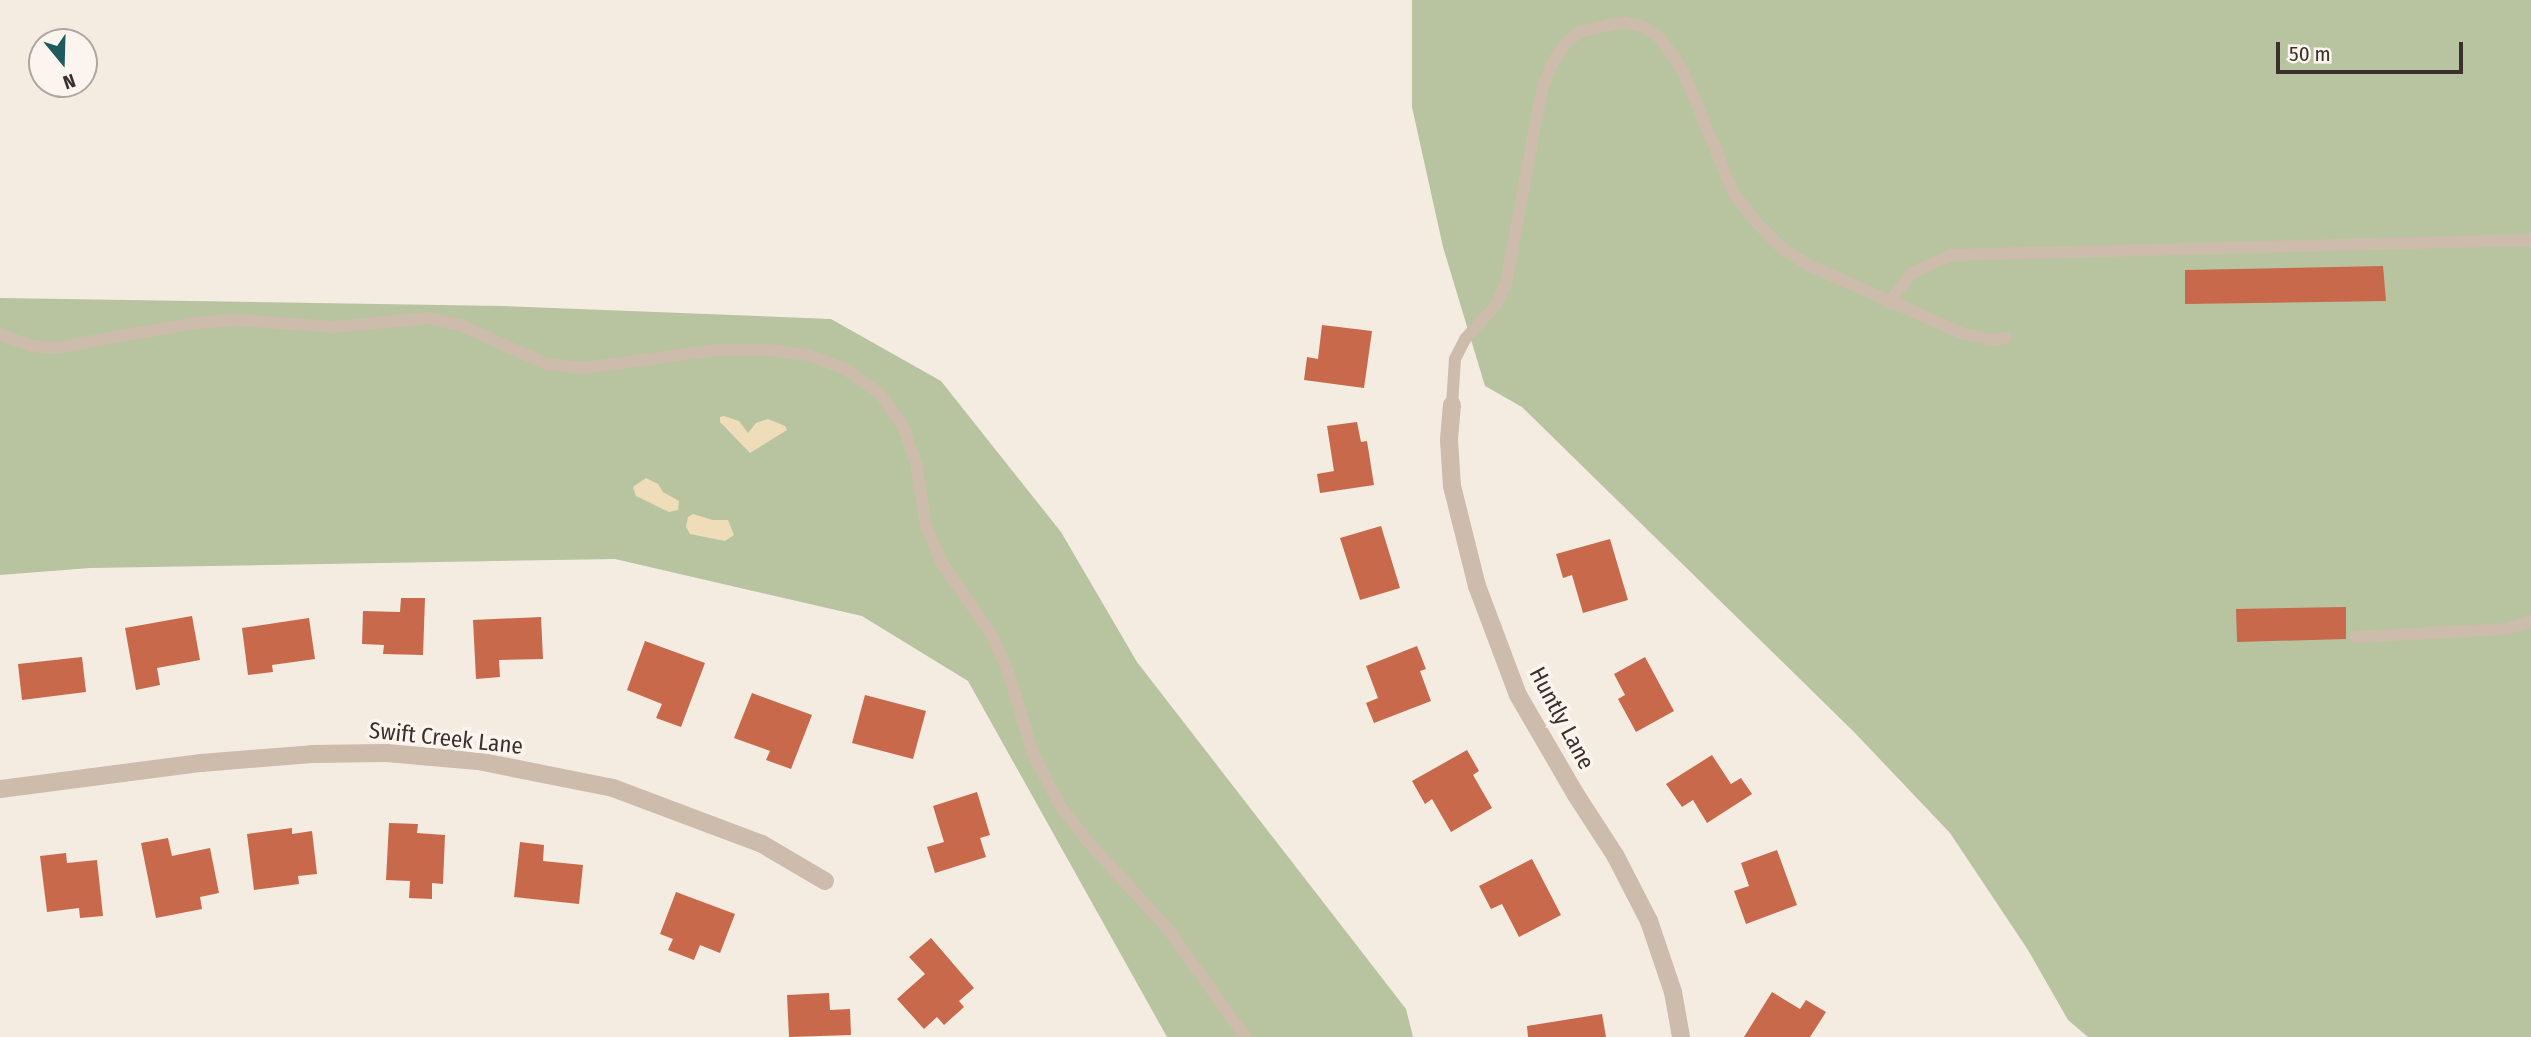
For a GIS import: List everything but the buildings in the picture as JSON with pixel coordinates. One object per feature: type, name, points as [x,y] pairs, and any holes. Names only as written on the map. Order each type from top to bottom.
[{"type":"street","name":"Huntly Lane","points":[[1452,405],[1449,440],[1452,486],[1477,586],[1518,695],[1576,795],[1615,855],[1649,921],[1673,992],[1681,1037]]},
{"type":"street","name":"Swift Creek Lane","points":[[0,789],[201,763],[312,754],[386,753],[478,761],[613,788],[762,844],[825,881]]},
{"type":"lane","points":[[1452,405],[1455,359],[1465,339],[1496,305],[1506,284],[1544,83],[1568,41],[1580,32],[1602,24],[1633,24],[1644,27],[1661,40],[1683,71],[1734,194],[1773,239],[1808,265],[1889,303],[1964,334],[1993,340],[2006,338]]},
{"type":"lane","points":[[1889,303],[1912,273],[1951,255],[2531,240]]},
{"type":"lane","points":[[0,334],[32,346],[54,348],[194,323],[238,320],[334,327],[429,318],[460,326],[546,364],[584,368],[715,350],[768,350],[808,355],[845,369],[879,393],[903,426],[916,463],[926,526],[941,562],[991,634],[1007,671],[1033,754],[1059,804],[1089,843],[1168,929],[1245,1037]]},
{"type":"lane","points":[[2356,637],[2506,629],[2531,621]]},
{"type":"green space","points":[[1412,0],[2531,0],[2531,1037],[2088,1037],[2068,1020],[2028,950],[1950,833],[1855,733],[1522,407],[1485,386],[1443,247],[1412,107]]},
{"type":"green space","points":[[0,298],[502,306],[831,319],[941,381],[1061,532],[1137,662],[1406,1009],[1413,1037],[1167,1037],[968,681],[862,616],[615,559],[90,568],[0,575]]},
{"type":"sand","points":[[720,417],[739,421],[748,433],[756,423],[768,419],[785,426],[787,430],[750,453],[720,422]]},
{"type":"sand","points":[[646,478],[679,501],[678,510],[669,512],[636,496],[633,487]]},
{"type":"sand","points":[[693,514],[713,520],[728,520],[734,535],[725,541],[690,534],[686,527],[688,517]]}]
